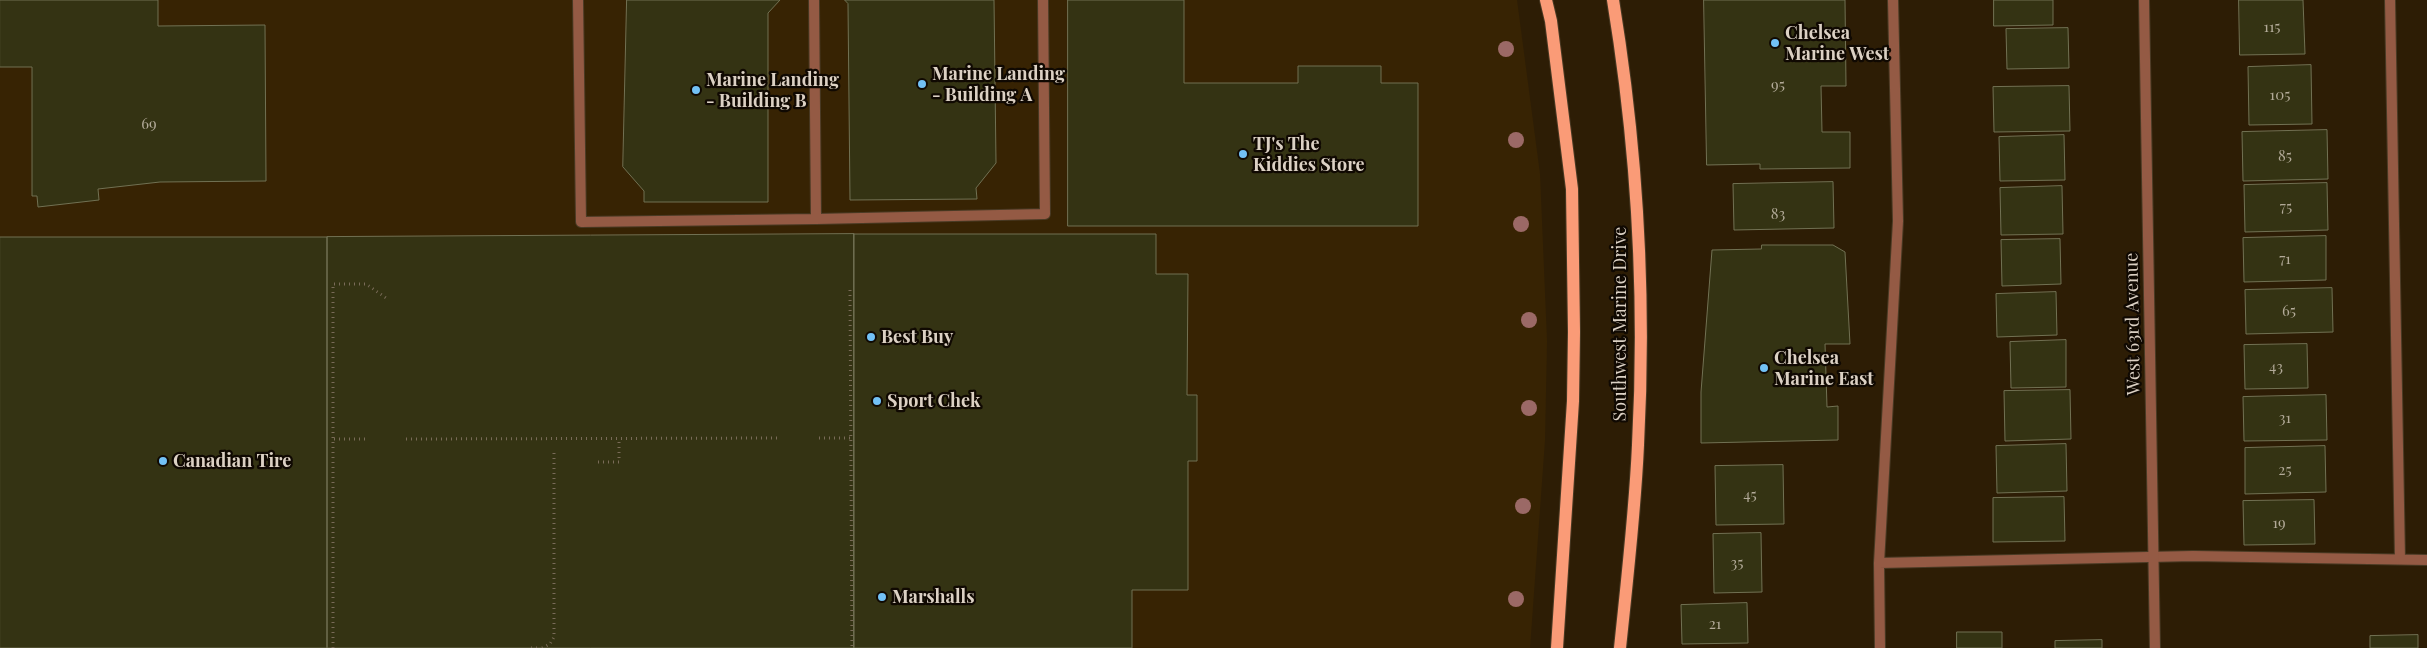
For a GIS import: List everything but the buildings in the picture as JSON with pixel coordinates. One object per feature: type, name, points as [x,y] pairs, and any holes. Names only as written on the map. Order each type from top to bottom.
[{"type":"main road","points":[[1546,0],[1552,31],[1572,207],[1573,401],[1557,648]]},
{"type":"main road","name":"Southwest Marine Drive","points":[[1613,0],[1629,108],[1636,205],[1640,340],[1638,444],[1632,538],[1620,648]]},
{"type":"street","points":[[578,0],[580,222],[1045,214],[1043,0]]},
{"type":"street","points":[[814,0],[816,219]]},
{"type":"street","points":[[1880,648],[1879,563],[1898,221],[1893,0]]},
{"type":"street","name":"West 63rd Avenue","points":[[2144,0],[2155,648]]},
{"type":"street","points":[[2390,0],[2400,559]]},
{"type":"street","points":[[1879,563],[2154,556],[2427,560]]},
{"type":"path","points":[[333,648],[333,284],[366,284],[389,300]]},
{"type":"path","points":[[850,290],[852,648]]},
{"type":"path","points":[[406,439],[780,438]]},
{"type":"path","points":[[819,438],[851,438]]},
{"type":"path","points":[[334,439],[367,439]]},
{"type":"path","points":[[598,462],[619,462],[619,439]]},
{"type":"path","points":[[531,648],[541,648],[550,644],[554,637],[554,453]]},
{"type":"shaded area","points":[[0,0],[1517,0],[1540,174],[1547,341],[1545,440],[1530,648],[0,648]]},
{"type":"place","name":"Chelsea Marine West","points":[[1775,43]]},
{"type":"place","name":"Marine Landing - Building A","points":[[922,84]]},
{"type":"place","name":"Marine Landing - Building B","points":[[696,90]]},
{"type":"place","name":"TJ's The Kiddies Store","points":[[1243,154]]},
{"type":"place","name":"Best Buy","points":[[871,337]]},
{"type":"place","name":"Chelsea Marine East","points":[[1764,368]]},
{"type":"place","name":"Sport Chek","points":[[877,401]]},
{"type":"place","name":"Canadian Tire","points":[[163,461]]},
{"type":"place","name":"Marshalls","points":[[882,597]]}]
